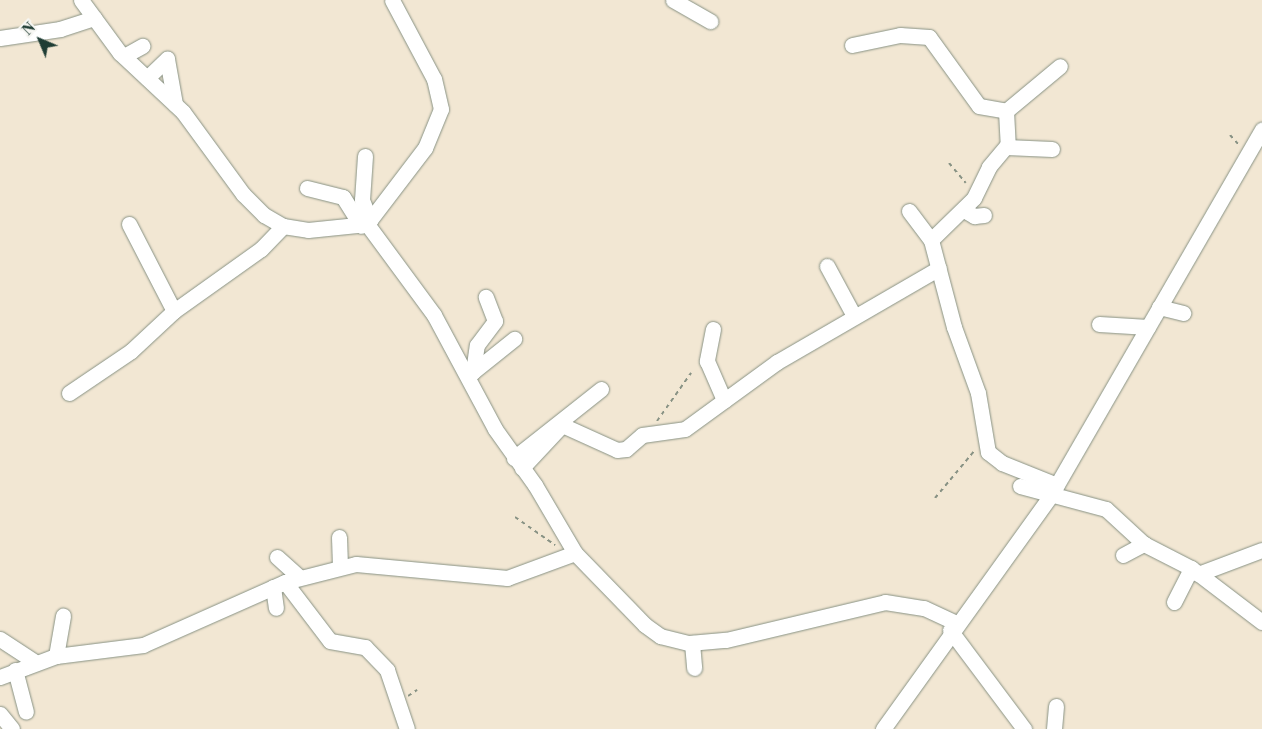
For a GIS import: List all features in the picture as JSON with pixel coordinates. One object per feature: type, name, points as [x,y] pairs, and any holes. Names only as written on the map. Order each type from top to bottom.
[{"type":"street","points":[[81,0],[124,56],[175,104],[243,194],[283,226],[324,230],[366,223],[425,148],[441,109],[434,79],[392,0]]},
{"type":"street","points":[[673,0],[710,21]]},
{"type":"street","points":[[0,38],[60,29],[94,18]]},
{"type":"street","points":[[852,45],[900,35],[929,37],[979,106],[1006,111]]},
{"type":"street","points":[[124,56],[142,46]]},
{"type":"street","points":[[147,78],[167,59],[175,104]]},
{"type":"street","points":[[1006,111],[1060,66]]},
{"type":"street","points":[[931,240],[964,210],[976,195],[989,167],[1006,147],[1010,138],[1006,111]]},
{"type":"street","points":[[883,729],[953,627],[996,575],[1054,490],[1262,130]]},
{"type":"street","points":[[1006,147],[1052,149]]},
{"type":"street","points":[[365,156],[362,200],[366,223]]},
{"type":"street","points":[[307,188],[343,197],[366,223],[434,315],[470,374],[518,463],[572,554],[660,636],[692,643],[736,638],[885,602],[924,608],[953,627],[1024,729]]},
{"type":"street","points":[[964,210],[974,216],[984,215]]},
{"type":"street","points":[[909,211],[931,240],[954,327],[978,393],[986,446],[1002,463],[1054,490],[1098,505],[1144,544],[1194,571],[1262,622]]},
{"type":"street","points":[[130,224],[174,311]]},
{"type":"street","points":[[69,393],[131,351],[174,311],[261,249],[283,226]]},
{"type":"street","points":[[827,266],[854,316]]},
{"type":"street","points":[[518,463],[562,425],[595,444],[626,449],[642,436],[685,429],[727,403],[854,316],[939,268]]},
{"type":"street","points":[[470,374],[477,345],[495,321],[486,297]]},
{"type":"street","points":[[1159,307],[1183,313]]},
{"type":"street","points":[[1099,324],[1148,327]]},
{"type":"street","points":[[713,329],[707,361],[727,403]]},
{"type":"street","points":[[470,374],[514,339]]},
{"type":"street","points":[[518,463],[601,389]]},
{"type":"street","points":[[1020,486],[1054,490]]},
{"type":"street","points":[[339,537],[340,566]]},
{"type":"street","points":[[1123,555],[1144,544]]},
{"type":"street","points":[[1174,602],[1194,571],[1262,550]]},
{"type":"street","points":[[0,677],[35,662],[56,656],[143,645],[286,582],[340,566],[387,564],[507,578],[572,554]]},
{"type":"street","points":[[277,557],[286,582],[330,641],[365,647],[387,670],[407,729]]},
{"type":"street","points":[[276,608],[286,582]]},
{"type":"street","points":[[56,656],[63,616]]},
{"type":"street","points":[[0,639],[35,662]]},
{"type":"street","points":[[692,643],[694,668]]},
{"type":"street","points":[[15,670],[26,712]]},
{"type":"street","points":[[1054,729],[1056,706]]},
{"type":"street","points":[[0,714],[12,729]]},
{"type":"path","points":[[949,163],[976,195]]},
{"type":"path","points":[[654,425],[691,373]]},
{"type":"path","points":[[935,498],[969,454],[986,446]]},
{"type":"path","points":[[515,517],[572,554]]}]
